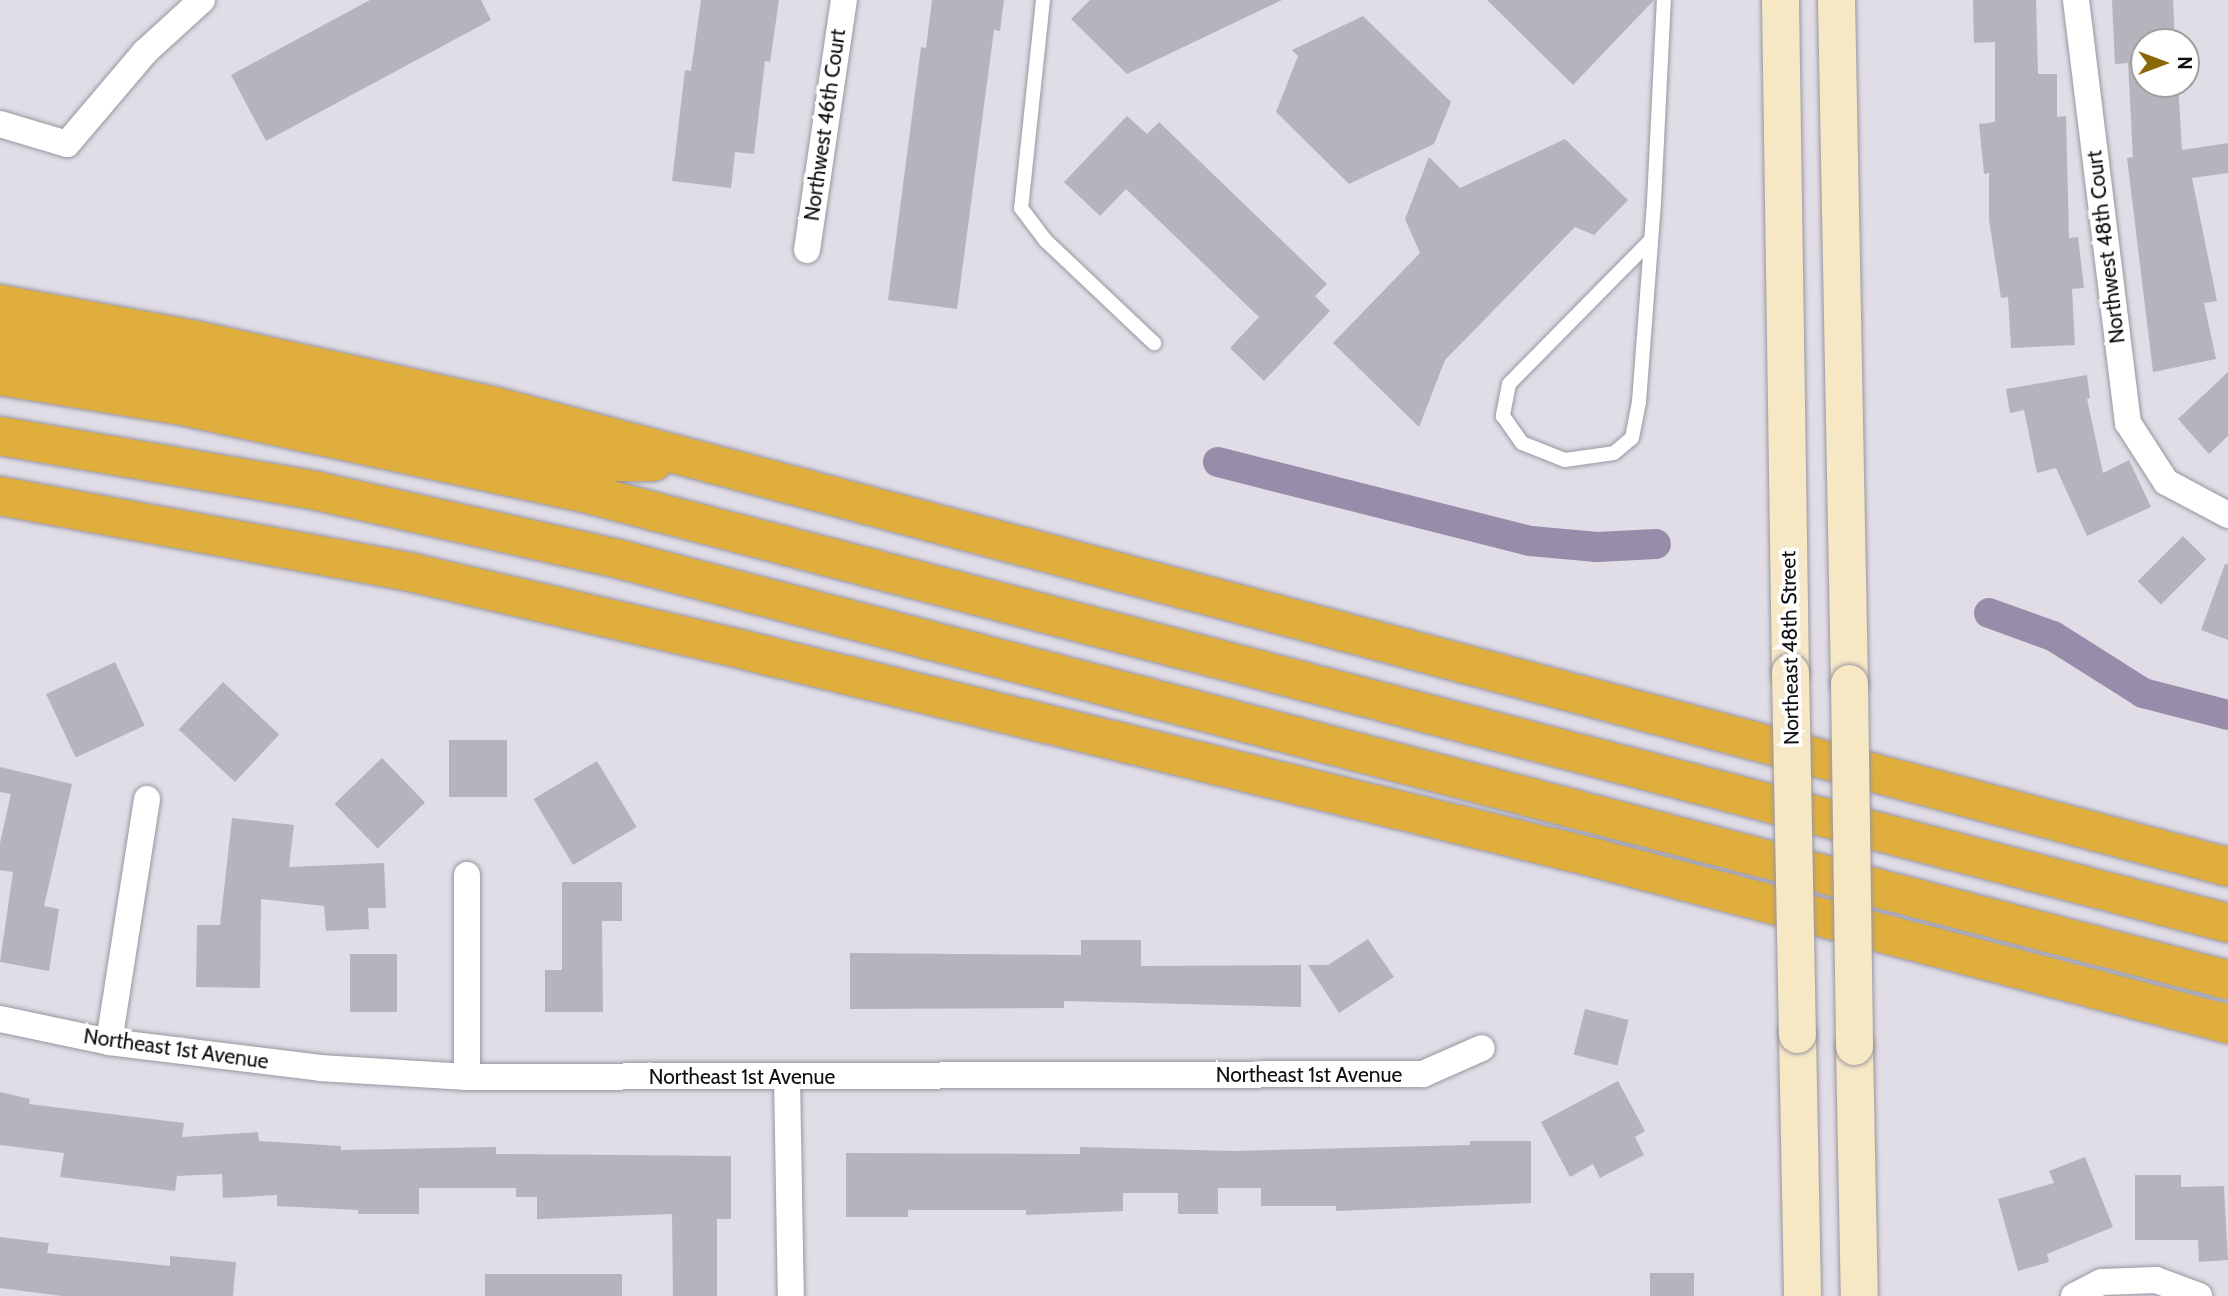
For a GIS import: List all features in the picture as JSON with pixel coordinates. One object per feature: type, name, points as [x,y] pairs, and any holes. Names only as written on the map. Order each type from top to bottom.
[{"type":"highway","points":[[0,304],[196,340],[399,383],[712,463],[2228,867]]},
{"type":"highway","points":[[0,341],[188,374],[581,462],[712,463]]},
{"type":"highway","points":[[0,376],[177,405],[580,492],[2228,923]]},
{"type":"highway","points":[[0,436],[317,491],[615,558],[2228,980]]},
{"type":"highway","points":[[0,496],[337,557],[748,651],[1591,857],[2228,1024]]},
{"type":"main road","name":"Northeast 48th Street","points":[[1780,0],[1802,1296]]},
{"type":"main road","points":[[1836,0],[1858,1296]]},
{"type":"street","points":[[0,124],[67,144],[145,51],[202,0]]},
{"type":"street","name":"Northwest 46th Court","points":[[807,250],[844,0]]},
{"type":"street","name":"Northwest 48th Court","points":[[2076,0],[2128,423],[2166,482],[2228,515]]},
{"type":"street","points":[[109,1042],[147,800]]},
{"type":"street","points":[[467,875],[467,1077]]},
{"type":"street","name":"Northeast 1st Avenue","points":[[0,1019],[109,1042],[320,1068],[467,1077],[1423,1074],[1482,1048]]},
{"type":"street","points":[[787,1077],[791,1296]]},
{"type":"street","points":[[2074,1296],[2102,1282],[2155,1280],[2199,1296]]},
{"type":"lane","points":[[1043,0],[1021,208],[1046,241],[1154,342]]},
{"type":"lane","points":[[1649,242],[1510,384],[1503,416],[1522,443],[1565,460],[1614,453],[1632,438],[1639,402],[1649,242],[1664,0]]},
{"type":"building","points":[[370,0],[481,0],[491,20],[266,141],[231,75]]},
{"type":"building","points":[[701,0],[779,0],[770,62],[765,61],[754,154],[735,152],[731,188],[672,181],[685,70],[691,71]]},
{"type":"building","points":[[932,0],[1004,0],[1000,31],[994,30],[957,309],[888,300],[921,47],[926,48]]},
{"type":"building","points":[[1090,0],[1282,0],[1127,74],[1071,19]]},
{"type":"building","points":[[1487,0],[1654,0],[1573,85]]},
{"type":"building","points":[[1973,0],[2036,0],[2038,74],[2057,74],[2057,117],[2066,116],[2069,238],[2078,237],[2084,288],[2072,289],[2075,345],[2011,348],[2008,297],[2001,298],[1989,220],[1989,173],[1984,174],[1979,124],[1995,122],[1995,42],[1974,43]]},
{"type":"building","points":[[2112,0],[2173,0],[2174,28],[2130,28],[2130,98],[2179,98],[2182,150],[2228,143],[2228,173],[2192,178],[2217,301],[2204,303],[2216,359],[2153,372],[2127,158],[2133,157],[2128,63],[2115,64]]},
{"type":"building","points":[[1363,16],[1451,102],[1434,144],[1349,184],[1276,112],[1298,56],[1292,50]]},
{"type":"building","points":[[1127,116],[1147,134],[1159,122],[1327,284],[1315,296],[1330,311],[1264,381],[1230,348],[1259,317],[1126,189],[1100,216],[1064,182]]},
{"type":"building","points":[[1565,139],[1628,200],[1594,235],[1575,227],[1445,360],[1419,427],[1333,343],[1420,253],[1405,219],[1429,157],[1460,188]]},
{"type":"building","points":[[2228,372],[2228,436],[2209,454],[2178,419]]},
{"type":"building","points":[[2087,375],[2090,398],[2087,399],[2103,473],[2129,460],[2151,507],[2087,536],[2056,468],[2037,473],[2024,410],[2010,413],[2006,389]]},
{"type":"building","points":[[2183,536],[2206,559],[2161,605],[2138,581]]},
{"type":"building","points":[[2225,564],[2228,564],[2228,640],[2201,630]]},
{"type":"building","points":[[115,662],[145,725],[76,758],[46,694]]},
{"type":"building","points":[[223,682],[279,735],[235,782],[179,730]]},
{"type":"building","points":[[449,740],[507,740],[507,797],[449,797]]},
{"type":"building","points":[[382,758],[425,803],[378,848],[335,804]]},
{"type":"building","points":[[597,761],[637,827],[573,865],[534,799]]},
{"type":"building","points":[[0,767],[72,784],[44,906],[59,909],[49,971],[0,962],[13,872],[0,870],[0,843],[11,794],[0,792]]},
{"type":"building","points":[[232,818],[294,825],[289,867],[384,863],[386,908],[368,908],[369,929],[326,931],[324,906],[261,899],[260,988],[196,987],[197,925],[220,925]]},
{"type":"building","points":[[562,882],[622,882],[622,921],[602,921],[603,1012],[545,1012],[545,970],[562,970]]},
{"type":"building","points":[[1368,939],[1394,977],[1339,1013],[1308,965],[1328,965]]},
{"type":"building","points":[[1081,940],[1141,940],[1141,966],[1301,965],[1301,1007],[1064,1001],[1064,1008],[850,1009],[850,953],[1081,955]]},
{"type":"building","points":[[350,954],[397,954],[397,1012],[350,1012]]},
{"type":"building","points":[[1585,1009],[1629,1020],[1617,1065],[1574,1055]]},
{"type":"building","points":[[1618,1081],[1645,1131],[1635,1137],[1644,1155],[1600,1178],[1593,1164],[1570,1177],[1541,1122]]},
{"type":"building","points":[[0,1092],[30,1099],[29,1104],[184,1123],[182,1137],[258,1132],[259,1141],[341,1146],[341,1150],[496,1147],[496,1154],[731,1156],[731,1219],[717,1219],[717,1296],[673,1296],[672,1214],[537,1219],[537,1197],[516,1197],[516,1188],[419,1188],[419,1214],[358,1214],[358,1210],[277,1206],[277,1195],[223,1198],[222,1174],[177,1176],[175,1191],[60,1177],[64,1153],[0,1145]]},
{"type":"building","points":[[1470,1141],[1531,1141],[1531,1203],[1336,1211],[1336,1206],[1261,1206],[1261,1188],[1218,1188],[1218,1214],[1178,1214],[1178,1193],[1123,1193],[1123,1211],[1026,1215],[1026,1210],[908,1210],[908,1217],[846,1217],[846,1153],[1080,1154],[1080,1147],[1234,1151],[1470,1145]]},
{"type":"building","points":[[2085,1157],[2113,1227],[2047,1254],[2049,1262],[2018,1271],[1998,1199],[2054,1183],[2049,1171]]},
{"type":"building","points":[[2135,1175],[2181,1175],[2181,1187],[2224,1186],[2228,1260],[2199,1262],[2198,1240],[2135,1240]]},
{"type":"building","points":[[0,1237],[49,1243],[47,1253],[170,1266],[170,1256],[236,1262],[233,1296],[62,1296],[0,1288]]},
{"type":"building","points":[[1650,1273],[1694,1273],[1694,1296],[1650,1296]]},
{"type":"building","points":[[485,1274],[622,1274],[622,1296],[485,1296]]},
{"type":"waterway","points":[[1218,462],[1531,541],[1597,547],[1656,544]]},
{"type":"waterway","points":[[1989,613],[2053,636],[2143,693],[2228,715]]}]
